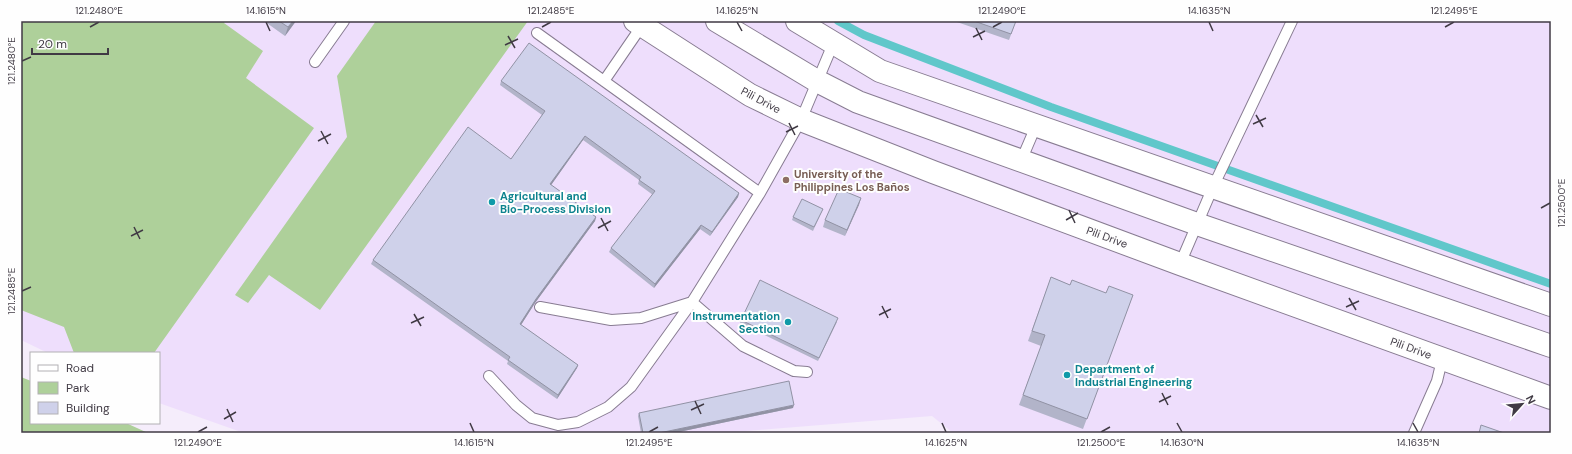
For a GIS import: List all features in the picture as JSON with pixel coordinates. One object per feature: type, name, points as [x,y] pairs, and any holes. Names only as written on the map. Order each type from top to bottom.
[{"type":"street","points":[[717,21],[817,81],[858,102],[1197,224],[1551,346]]},
{"type":"street","points":[[797,21],[880,71],[1036,126],[1216,181],[1551,305]]},
{"type":"street","name":"Pili Drive","points":[[641,23],[750,95],[801,120],[934,172],[1180,264],[1442,360],[1551,398]]},
{"type":"lane","points":[[315,62],[344,21]]},
{"type":"lane","points":[[1180,264],[1216,181],[1292,21]]},
{"type":"lane","points":[[604,82],[641,23]]},
{"type":"lane","points":[[537,33],[760,193]]},
{"type":"lane","points":[[489,376],[516,405],[532,418],[558,425],[578,422],[608,407],[631,387],[692,302],[760,193],[801,120],[833,44]]},
{"type":"lane","points":[[1021,161],[1036,126]]},
{"type":"lane","points":[[540,307],[611,320],[640,318],[692,302]]},
{"type":"lane","points":[[692,302],[743,346],[794,371],[807,372]]},
{"type":"lane","points":[[1414,433],[1437,381],[1442,360]]},
{"type":"shaded area","name":"University of the Philippines Los Baños","points":[[21,21],[1551,21],[1551,433],[953,433],[932,416],[722,433],[244,433],[160,403],[160,352],[46,352],[21,340]]},
{"type":"green space","points":[[21,21],[225,21],[224,23],[263,51],[246,78],[314,128],[155,352],[74,352],[64,327],[21,310]]},
{"type":"green space","points":[[376,21],[528,21],[320,310],[269,275],[248,303],[235,295],[347,137],[337,76]]},
{"type":"green space","points":[[21,377],[30,381],[30,424],[128,424],[148,433],[21,433]]},
{"type":"building","points":[[279,21],[293,21],[288,27]]},
{"type":"building","points":[[974,21],[1016,21],[1011,34]]},
{"type":"building","name":"Agricultural and Bio-Process Division","points":[[529,43],[739,193],[712,232],[701,225],[655,284],[611,248],[655,191],[639,180],[641,177],[585,136],[550,184],[596,217],[536,299],[520,324],[578,365],[558,395],[508,360],[510,357],[373,260],[468,127],[511,159],[545,111],[501,81]]},
{"type":"building","points":[[839,189],[861,198],[847,230],[825,220]]},
{"type":"building","points":[[802,199],[823,209],[814,227],[793,217]]},
{"type":"building","name":"Department of Industrial Engineering","points":[[1051,277],[1070,285],[1072,280],[1106,293],[1109,286],[1133,295],[1087,419],[1023,395],[1045,335],[1032,331]]},
{"type":"building","name":"Instrumentation Section","points":[[760,280],[838,318],[819,358],[741,320]]},
{"type":"building","points":[[789,381],[794,405],[659,433],[643,433],[639,413]]},
{"type":"building","points":[[1481,425],[1504,433],[1479,433]]},
{"type":"waterway","points":[[838,21],[864,35],[1051,107],[1551,284]]},
{"type":"place","name":"University of the Philippines Los Baños","points":[[786,180]]},
{"type":"place","name":"Agricultural and Bio-Process Division","points":[[492,202]]},
{"type":"place","name":"Instrumentation Section","points":[[788,322]]},
{"type":"place","name":"Department of Industrial Engineering","points":[[1067,375]]}]
